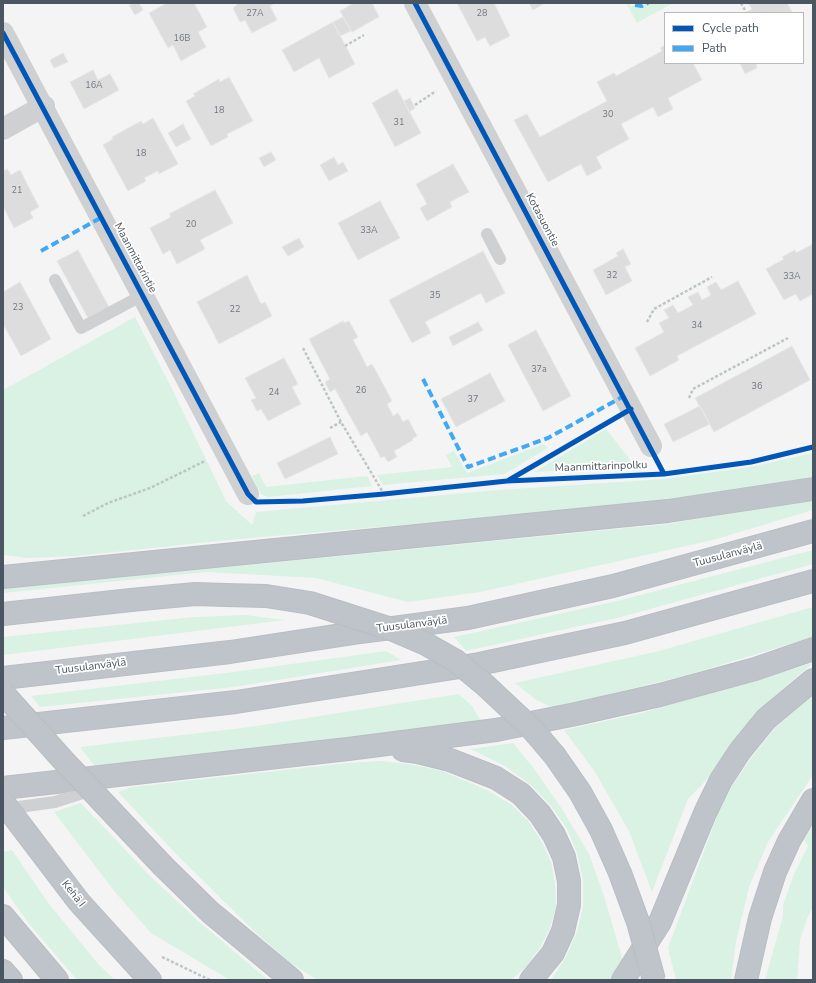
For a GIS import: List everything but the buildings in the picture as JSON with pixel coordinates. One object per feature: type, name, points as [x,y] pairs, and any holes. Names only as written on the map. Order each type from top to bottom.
[{"type":"highway","points":[[3,577],[668,511],[813,489]]},
{"type":"highway","name":"Tuusulanväylä","points":[[3,678],[230,652],[354,632],[468,618],[613,586],[813,531]]},
{"type":"highway","points":[[3,570],[133,563]]},
{"type":"highway","points":[[3,728],[236,702],[479,664],[625,633],[813,581]]},
{"type":"highway","points":[[3,614],[195,594],[266,596],[310,603],[391,629],[426,644],[456,661],[485,685],[532,729],[555,756],[580,792],[602,830],[620,873],[638,922],[654,980]]},
{"type":"highway","points":[[3,788],[348,749],[496,730],[660,695],[718,679],[813,649]]},
{"type":"highway","points":[[623,980],[660,922],[705,813],[721,780],[740,751],[766,719],[813,680]]},
{"type":"highway","points":[[3,693],[63,760],[163,866],[221,922],[292,980]]},
{"type":"highway","points":[[348,749],[418,752],[456,762],[496,778],[521,794],[540,814],[554,835],[564,857],[569,881],[569,905],[563,930],[553,953],[531,980]]},
{"type":"highway","points":[[746,980],[760,918],[775,872],[789,841],[813,800]]},
{"type":"highway","name":"Kehä I","points":[[3,802],[79,902],[150,980]]},
{"type":"highway","points":[[3,916],[57,980]]},
{"type":"highway","points":[[3,971],[10,980]]},
{"type":"street","name":"Kotasuontie","points":[[415,3],[651,446]]},
{"type":"street","name":"Maanmittarintie","points":[[3,33],[44,106],[248,494]]},
{"type":"street","points":[[3,129],[44,106]]},
{"type":"lane","points":[[487,234],[500,259]]},
{"type":"lane","points":[[55,280],[81,328],[143,295]]},
{"type":"lane","points":[[3,809],[55,802],[140,773]]},
{"type":"path","points":[[741,3],[746,12]]},
{"type":"path","points":[[345,46],[364,35]]},
{"type":"path","points":[[415,105],[437,90]]},
{"type":"path","points":[[647,322],[654,310],[712,277]]},
{"type":"path","points":[[689,398],[693,389],[788,338]]},
{"type":"path","points":[[303,348],[341,422],[384,494]]},
{"type":"path","points":[[330,428],[341,422]]},
{"type":"path","points":[[83,516],[108,503],[150,488],[214,457],[217,434]]},
{"type":"path","points":[[376,495],[392,493]]},
{"type":"green space","points":[[626,3],[629,3],[631,7],[639,3],[673,3],[637,23]]},
{"type":"green space","points":[[135,317],[172,389],[226,501],[252,525],[256,512],[498,490],[664,479],[750,467],[813,453],[813,477],[665,502],[228,540],[77,556],[27,558],[3,555],[3,390]]},
{"type":"green space","points":[[606,429],[636,467],[534,472]]},
{"type":"green space","points":[[544,444],[548,448],[504,474],[383,485],[377,475],[452,467],[446,455],[454,451],[467,473]]},
{"type":"green space","points":[[259,473],[266,487],[367,476],[372,486],[268,497],[261,494],[252,476]]},
{"type":"green space","points":[[813,499],[813,510],[713,540],[480,592],[408,602],[316,578],[206,572],[3,593],[3,589],[668,524]]},
{"type":"green space","points":[[813,550],[813,564],[621,617],[466,651],[454,637],[617,601]]},
{"type":"green space","points":[[813,607],[813,637],[684,676],[552,708],[535,699],[515,683],[659,651]]},
{"type":"green space","points":[[246,615],[285,620],[3,655],[3,637],[194,617]]},
{"type":"green space","points":[[386,651],[401,660],[234,687],[40,707],[31,696],[234,672]]},
{"type":"green space","points":[[813,663],[757,711],[710,776],[688,799],[652,892],[629,831],[595,772],[564,730],[638,714]]},
{"type":"green space","points":[[459,694],[472,706],[481,721],[96,768],[80,747],[250,727]]},
{"type":"green space","points":[[813,696],[813,775],[768,842],[749,887],[736,942],[731,980],[676,980],[668,948],[718,813],[733,784],[776,727]]},
{"type":"green space","points":[[513,743],[535,770],[562,809],[589,854],[604,896],[623,961],[609,980],[551,980],[566,957],[577,932],[583,906],[583,880],[577,853],[567,829],[551,806],[531,785],[505,766],[471,749]]},
{"type":"green space","points":[[380,761],[409,764],[442,771],[487,790],[512,805],[529,822],[542,842],[551,862],[555,883],[556,907],[550,928],[541,946],[527,966],[511,980],[317,980],[289,962],[254,931],[176,854],[118,792],[132,787],[347,763]]},
{"type":"green space","points":[[81,803],[149,875],[197,920],[268,980],[230,980],[151,933],[115,892],[54,812]]},
{"type":"green space","points":[[813,826],[813,907],[800,940],[797,980],[765,980],[783,916],[783,905],[794,874],[808,846],[804,840]]},
{"type":"green space","points":[[12,850],[49,904],[99,965],[115,980],[78,980],[29,924],[3,887],[3,852]]},
{"type":"marked path","points":[[635,5],[642,6],[648,3]]},
{"type":"marked path","points":[[41,251],[102,217]]},
{"type":"marked path","points":[[423,379],[468,467],[548,438],[624,396]]},
{"type":"cycle path","points":[[415,3],[664,474]]},
{"type":"cycle path","name":"Maanmittarinpolku","points":[[3,33],[248,494],[256,502],[303,501],[507,481],[664,474],[751,462],[813,447]]},
{"type":"cycle path","name":"Maanmittarinpolku","points":[[509,480],[631,409]]}]
